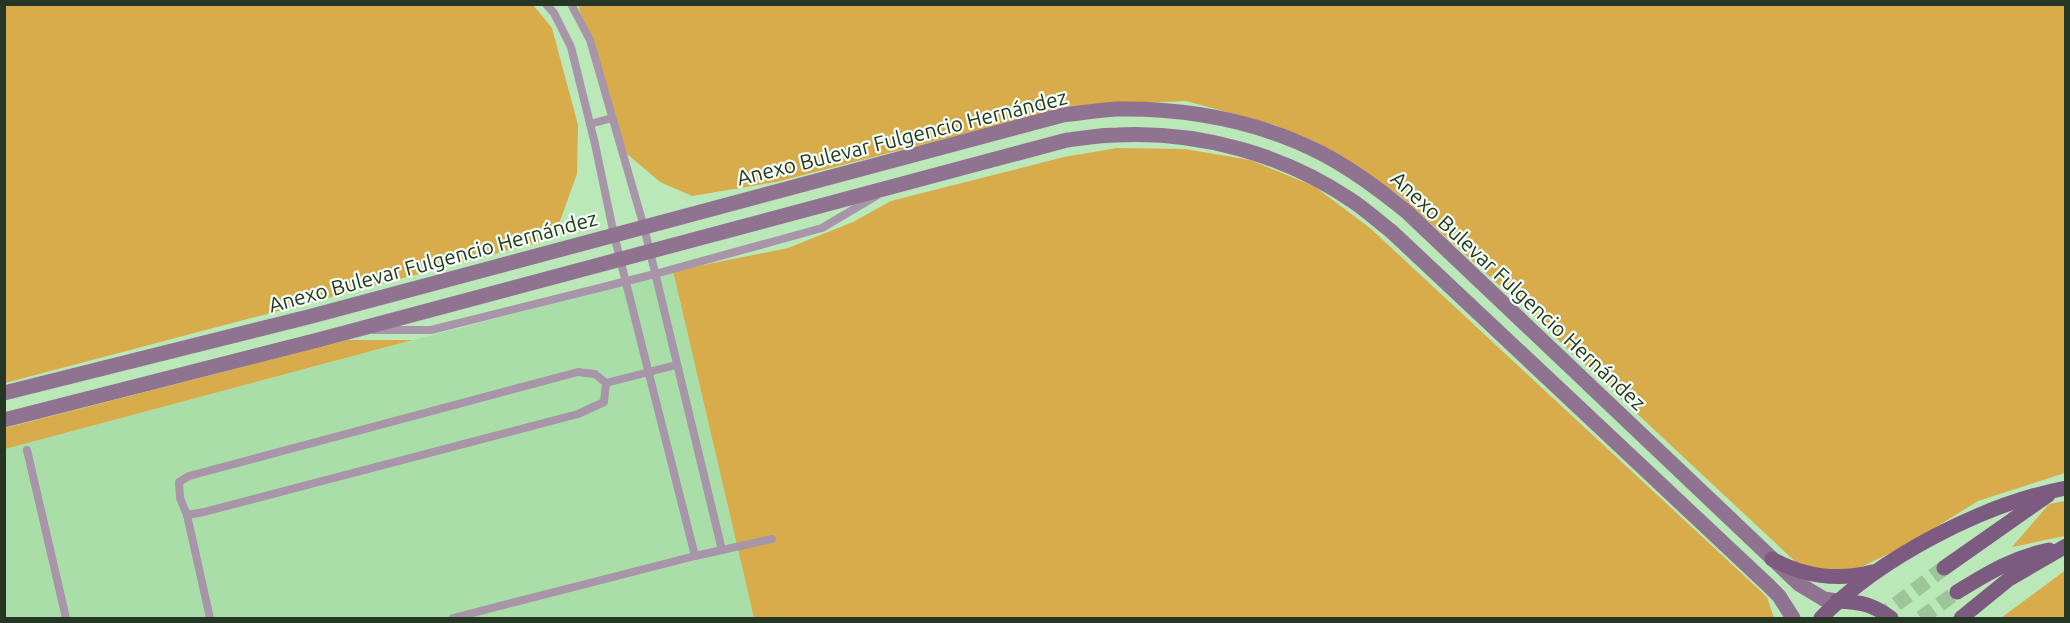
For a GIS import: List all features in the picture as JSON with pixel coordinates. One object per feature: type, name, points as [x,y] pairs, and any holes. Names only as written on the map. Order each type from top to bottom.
[{"type":"main road","name":"Anexo Bulevar Fulgencio Hernández","points":[[4,393],[312,316],[1063,115],[1115,109],[1168,110],[1220,118],[1271,132],[1320,152],[1365,179],[1407,212],[1772,559],[1807,589],[1824,599],[1837,601]]},
{"type":"main road","name":"Anexo Bulevar Fulgencio Hernández","points":[[4,420],[358,330],[1067,140],[1116,135],[1166,135],[1215,143],[1263,156],[1308,175],[1351,200],[1391,231],[1769,586],[1779,596],[1793,618]]},
{"type":"main road","points":[[1944,568],[2060,489]]},
{"type":"main road","points":[[1821,618],[1837,601],[1878,570],[1958,525],[2019,500],[2060,489]]},
{"type":"main road","points":[[1957,592],[1998,567],[2031,554],[2066,546]]},
{"type":"main road","points":[[1960,618],[2009,579],[2066,546]]},
{"type":"main road","points":[[1772,559],[1797,570],[1824,576],[1851,576],[1878,570]]},
{"type":"main road","points":[[1837,601],[1862,603],[1878,608],[1891,618]]},
{"type":"lane","points":[[546,4],[554,13],[571,47],[614,235],[695,556]]},
{"type":"lane","points":[[571,4],[590,40],[644,227],[722,550]]},
{"type":"lane","points":[[590,124],[612,118]]},
{"type":"lane","points":[[358,330],[431,330],[627,282],[822,228],[893,186]]},
{"type":"lane","points":[[606,383],[676,365]]},
{"type":"lane","points":[[210,618],[187,515],[180,498],[179,482],[189,476],[578,372],[595,374],[606,383]]},
{"type":"lane","points":[[187,515],[578,414],[604,402],[606,383]]},
{"type":"lane","points":[[27,450],[66,618]]},
{"type":"lane","points":[[453,618],[695,556],[772,539]]},
{"type":"shaded area","points":[[4,5],[533,5],[552,28],[578,125],[577,174],[560,221],[540,242],[5,383]]},
{"type":"shaded area","points":[[578,5],[2065,5],[2065,473],[1978,501],[1909,544],[1859,568],[1830,570],[1800,566],[1508,293],[1398,194],[1342,159],[1275,125],[1186,101],[1072,106],[776,182],[692,196],[660,182],[626,153]]},
{"type":"shaded area","points":[[1117,148],[1185,149],[1250,160],[1314,186],[1370,228],[1767,597],[1774,618],[754,618],[673,271],[788,248],[853,222],[891,201],[1064,157]]},
{"type":"shaded area","points":[[673,271],[754,618],[5,618],[5,449]]},
{"type":"shaded area","points":[[348,340],[413,340],[5,449],[5,428]]},
{"type":"shaded area","points":[[2065,501],[2065,536],[2012,547],[2049,504]]},
{"type":"shaded area","points":[[2065,570],[2065,618],[2001,618],[2063,572]]},
{"type":"tunnel","points":[[1878,618],[1944,568]]},
{"type":"tunnel","points":[[1921,618],[1957,592]]}]
